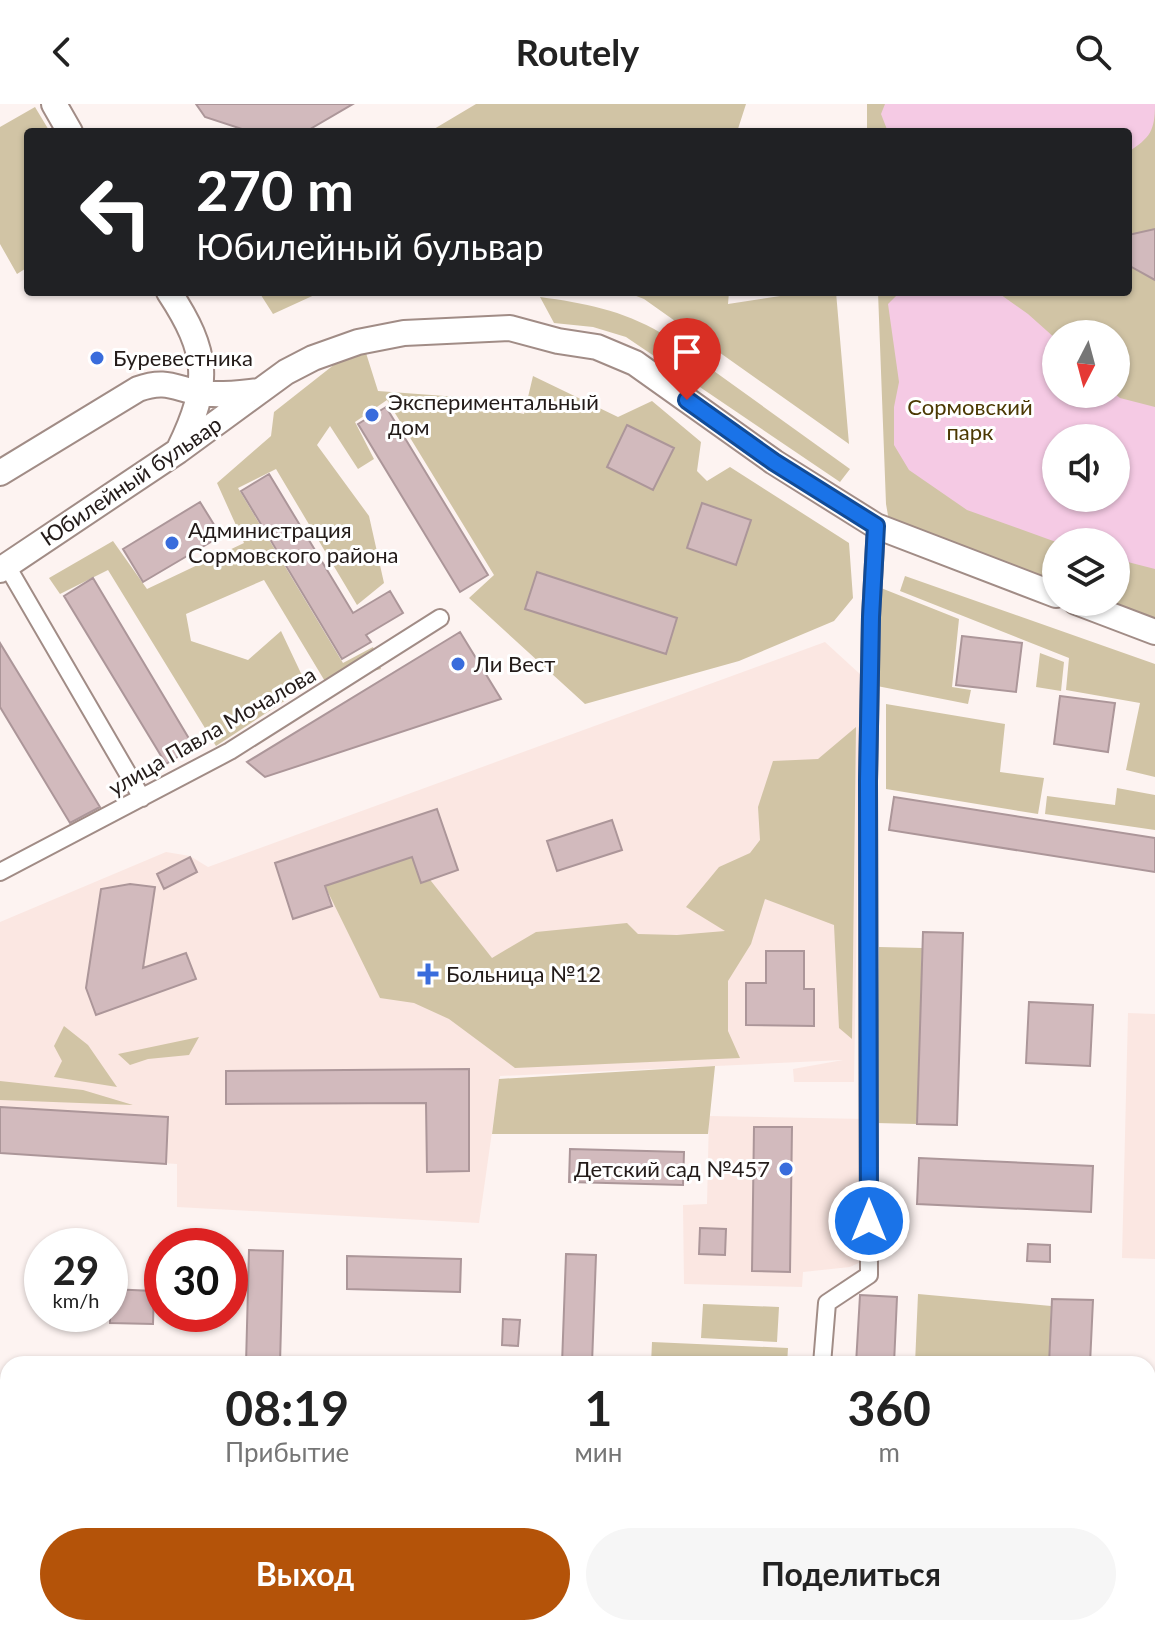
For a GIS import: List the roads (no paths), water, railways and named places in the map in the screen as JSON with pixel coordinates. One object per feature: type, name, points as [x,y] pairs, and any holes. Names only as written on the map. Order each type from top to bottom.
[{"type":"street","points":[[54,104],[68,128]]},
{"type":"street","points":[[172,296],[199,345],[201,368],[199,393],[191,424],[178,451]]},
{"type":"street","name":"Юбилейный бульвар","points":[[10,567],[260,391],[313,358],[358,342],[404,333],[510,328],[558,341],[597,347],[635,363],[774,462],[876,526],[1042,590]]},
{"type":"street","name":"Юбилейный бульвар","points":[[0,473],[138,389],[154,383],[199,393],[260,391]]},
{"type":"street","points":[[823,1356],[827,1303],[869,1275],[868,781],[876,526]]},
{"type":"street","points":[[10,567],[142,798]]},
{"type":"street","points":[[1113,616],[1155,632]]},
{"type":"street","name":"улица Павла Мочалова","points":[[0,872],[230,751],[440,618]]},
{"type":"place","name":"Буревестника","points":[[97,358]]},
{"type":"place","name":"Экспериментальный дом","points":[[372,415]]},
{"type":"place","name":"Администрация Сормовского района","points":[[172,543]]},
{"type":"place","name":"Ли Вест","points":[[458,664]]},
{"type":"place","name":"Больница №12","points":[[428,974]]},
{"type":"place","name":"Детский сад №457","points":[[786,1169]]},
{"type":"park label","name":"Сормовский парк","points":[[970,420]]}]
